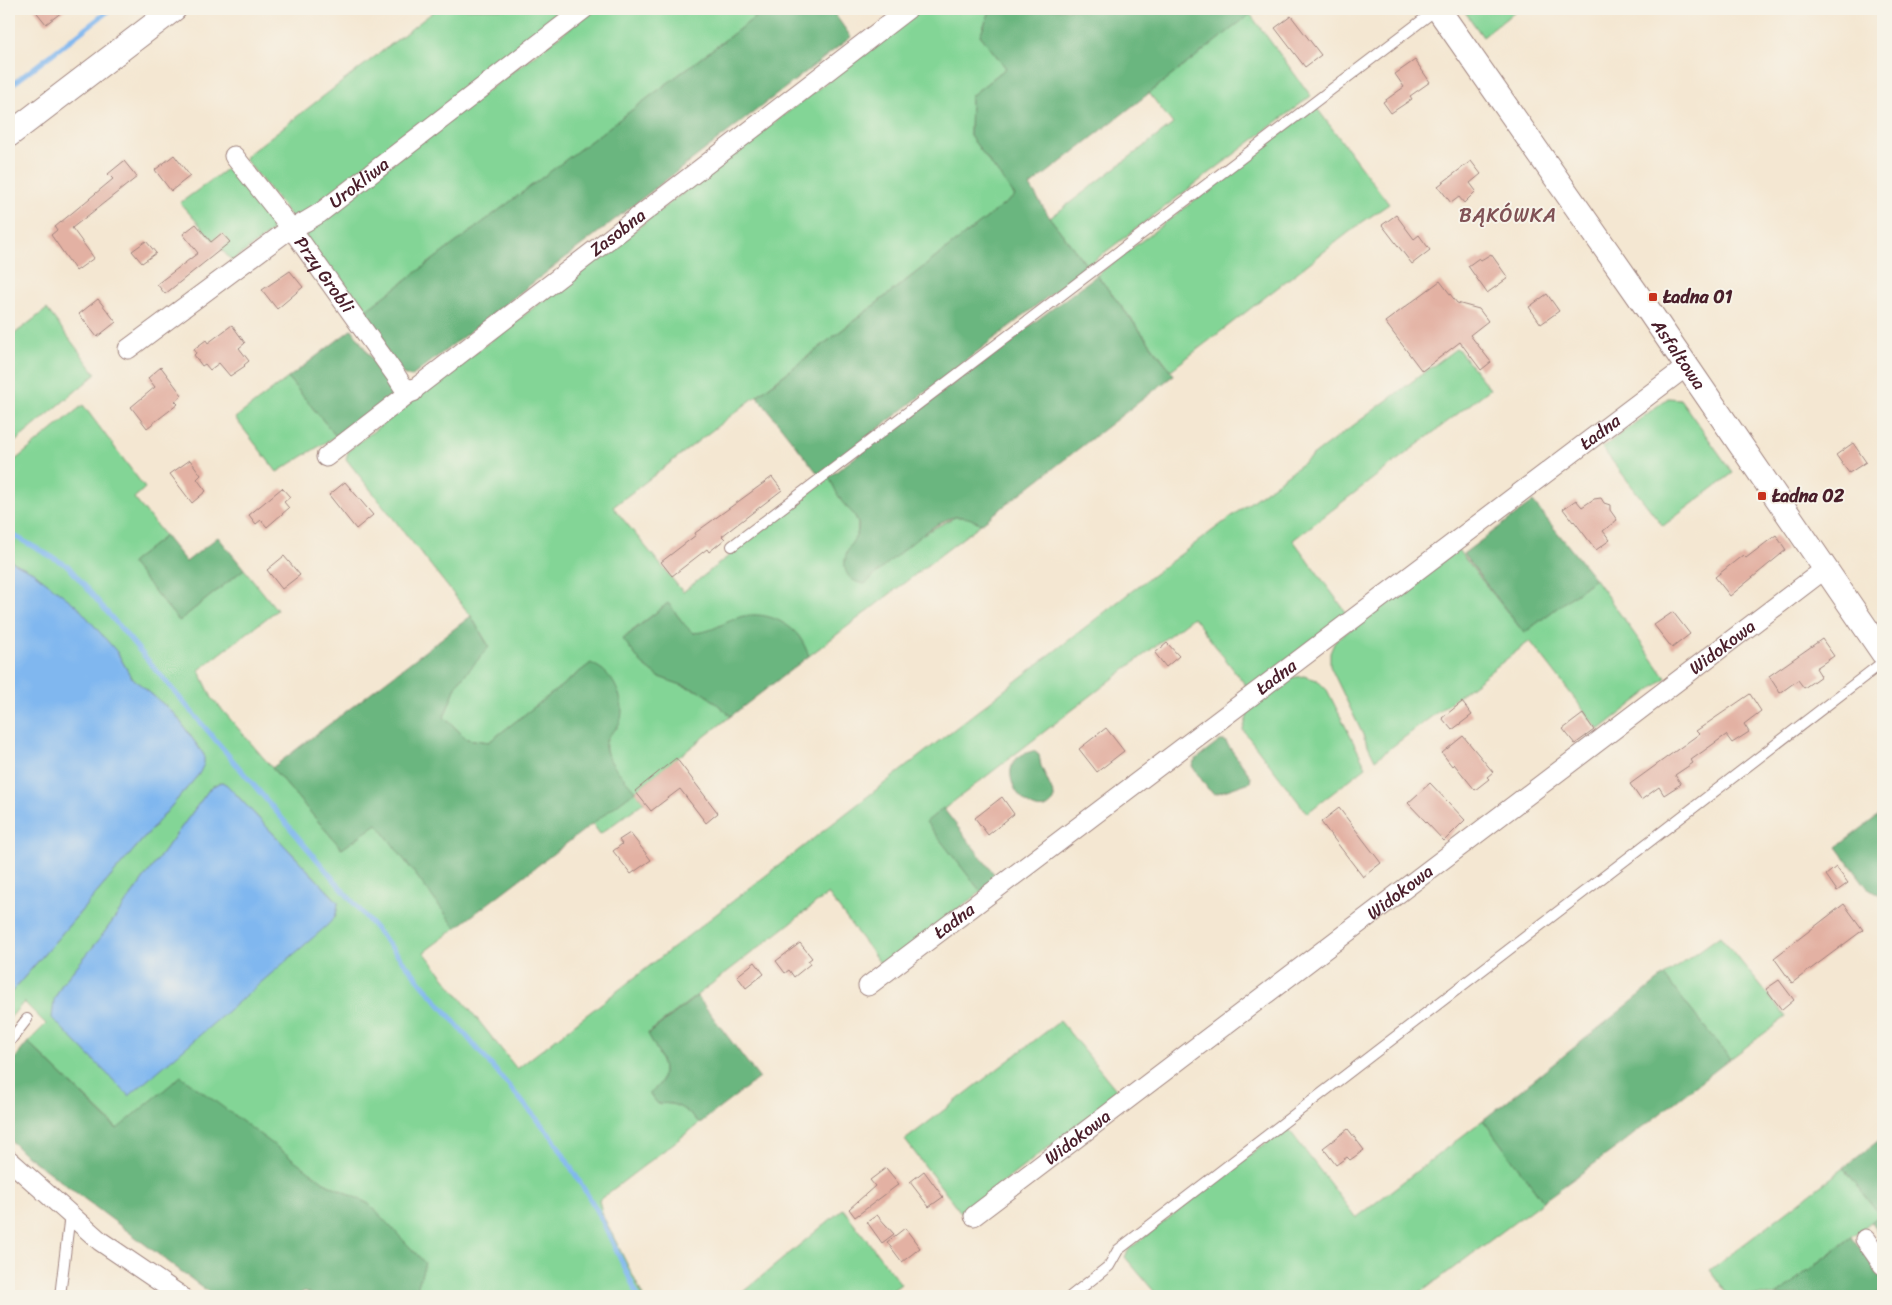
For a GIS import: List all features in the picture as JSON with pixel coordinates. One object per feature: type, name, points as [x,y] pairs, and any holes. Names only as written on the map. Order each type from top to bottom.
[{"type":"street","points":[[9,135],[174,9]]},
{"type":"street","name":"Urokliwa","points":[[128,349],[291,228],[320,213],[584,9]]},
{"type":"street","name":"Zasobna","points":[[326,457],[413,392],[908,9]]},
{"type":"street","name":"Asfaltowa","points":[[1438,9],[1883,653]]},
{"type":"street","name":"Przy Grobli","points":[[234,156],[291,228],[402,385],[413,392]]},
{"type":"street","name":"Ładna","points":[[868,986],[1686,367]]},
{"type":"street","name":"Widokowa","points":[[974,1216],[1825,569]]},
{"type":"street","points":[[9,1160],[100,1241],[180,1296]]},
{"type":"street","points":[[1865,1239],[1883,1265]]},
{"type":"lane","points":[[732,546],[1438,9]]},
{"type":"lane","points":[[1071,1296],[1109,1266],[1118,1250],[1883,662]]},
{"type":"lane","points":[[9,1042],[27,1019]]},
{"type":"lane","points":[[60,1296],[70,1214]]},
{"type":"green space","points":[[437,9],[574,9],[300,220],[293,219],[245,159],[247,155]]},
{"type":"green space","points":[[595,9],[766,9],[361,314],[306,238],[306,229]]},
{"type":"green space","points":[[766,9],[831,9],[851,37],[411,377],[403,374],[361,314]]},
{"type":"green space","points":[[922,9],[991,9],[980,35],[1006,68],[971,96],[970,136],[1015,196],[613,507],[683,592],[829,477],[843,503],[854,513],[858,524],[857,538],[847,551],[925,533],[955,517],[969,517],[981,524],[809,656],[798,635],[737,618],[708,632],[693,633],[668,603],[623,638],[642,664],[659,677],[704,693],[731,716],[635,791],[619,774],[607,753],[608,737],[618,727],[591,663],[489,742],[467,739],[444,717],[457,684],[489,646],[471,616],[346,459],[348,452]]},
{"type":"green space","points":[[991,9],[1148,9],[1183,13],[1188,9],[1257,9],[1030,186],[1050,218],[1087,266],[819,475],[757,396],[1015,196],[970,136],[971,96],[1006,68],[980,35]]},
{"type":"green space","points":[[1463,9],[1518,9],[1483,37]]},
{"type":"green space","points":[[1250,14],[1311,96],[1087,266],[1050,218],[1173,124],[1149,93]]},
{"type":"green space","points":[[1316,107],[1389,204],[1361,223],[1171,370],[1097,275]]},
{"type":"green space","points":[[234,166],[276,223],[275,229],[232,261],[180,203],[228,168]]},
{"type":"green space","points":[[1097,275],[1174,375],[981,524],[972,519],[962,517],[946,520],[934,526],[908,546],[865,584],[854,581],[845,569],[845,558],[848,548],[858,532],[858,524],[854,514],[842,502],[829,477]]},
{"type":"green space","points":[[47,309],[96,374],[9,447],[9,338]]},
{"type":"green space","points":[[352,329],[389,385],[392,396],[385,408],[336,436],[288,378]]},
{"type":"green space","points":[[1457,348],[1490,389],[1293,540],[1349,616],[1250,691],[1193,617],[927,822],[981,892],[883,967],[828,894],[648,1033],[658,1052],[663,1073],[662,1080],[658,1086],[649,1093],[658,1104],[671,1104],[681,1108],[700,1123],[599,1200],[603,1216],[643,1296],[408,1296],[416,1292],[369,1204],[324,1182],[118,1129],[28,1042],[46,1024],[24,1002],[9,1019],[9,995],[199,774],[204,755],[175,714],[131,677],[117,652],[33,572],[9,560],[9,465],[83,405],[145,488],[134,498],[165,536],[131,563],[179,621],[244,569],[277,610],[199,670],[212,698],[342,849],[377,823],[456,928],[424,952],[517,1069],[1137,587]],"holes":[[[222,782],[227,785],[338,902],[335,918],[62,984],[98,941],[211,787]]]},
{"type":"green space","points":[[288,378],[336,436],[277,472],[235,418]]},
{"type":"green space","points":[[1668,398],[1680,399],[1733,473],[1663,526],[1602,448]]},
{"type":"green space","points":[[1533,502],[1595,579],[1524,633],[1463,554]]},
{"type":"green space","points":[[165,536],[186,562],[218,537],[244,569],[179,621],[131,563]]},
{"type":"green space","points":[[1458,550],[1524,633],[1595,579],[1666,678],[1599,730],[1530,641],[1375,760],[1330,666],[1330,653],[1335,641]]},
{"type":"green space","points":[[668,603],[693,633],[711,629],[745,616],[762,615],[778,620],[798,635],[809,656],[731,716],[704,693],[659,677],[642,664],[623,639]]},
{"type":"green space","points":[[471,616],[489,647],[457,684],[444,717],[467,739],[489,742],[591,663],[605,672],[611,679],[621,700],[622,714],[620,721],[607,737],[605,746],[609,758],[617,770],[635,791],[456,928],[377,824],[342,849],[272,768]]},
{"type":"green space","points":[[1304,676],[1317,680],[1327,690],[1366,767],[1307,813],[1243,730],[1247,717],[1247,705],[1288,678]]},
{"type":"green space","points":[[1220,741],[1225,741],[1251,777],[1250,782],[1215,794],[1208,789],[1192,766],[1194,761]]},
{"type":"green space","points":[[1034,751],[1039,755],[1041,766],[1054,795],[1054,801],[1045,808],[1036,808],[1027,803],[1013,785],[1011,774],[1013,764],[1020,756]]},
{"type":"green space","points":[[635,791],[644,802],[600,834],[592,823]]},
{"type":"green space","points":[[943,808],[998,879],[981,892],[926,822]]},
{"type":"green space","points":[[1883,812],[1883,897],[1867,887],[1837,847]]},
{"type":"green space","points":[[1720,936],[1786,1017],[1730,1059],[1664,976]]},
{"type":"green space","points":[[1664,976],[1730,1059],[1620,1145],[1543,1201],[1483,1120]]},
{"type":"green space","points":[[697,996],[759,1078],[700,1123],[681,1108],[671,1104],[658,1104],[649,1093],[658,1086],[662,1080],[663,1073],[658,1052],[648,1034]]},
{"type":"green space","points":[[1060,1021],[1119,1093],[962,1214],[905,1140]]},
{"type":"green space","points":[[28,1042],[117,1129],[181,1076],[324,1182],[369,1204],[425,1263],[416,1292],[408,1296],[314,1296],[305,1291],[295,1296],[214,1296],[22,1152],[9,1139],[9,1066]]},
{"type":"green space","points":[[1483,1120],[1543,1201],[1416,1296],[1158,1296],[1125,1257],[1129,1249],[1287,1127],[1356,1218]]},
{"type":"green space","points":[[1883,1137],[1883,1240],[1871,1222],[1880,1215],[1844,1168]]},
{"type":"green space","points":[[1844,1168],[1880,1215],[1775,1296],[1729,1296],[1710,1270]]},
{"type":"green space","points":[[843,1209],[901,1284],[885,1296],[738,1296]]},
{"type":"green space","points":[[1852,1237],[1883,1281],[1883,1290],[1875,1296],[1775,1296]]},
{"type":"water","points":[[9,560],[33,572],[77,606],[117,652],[131,677],[175,714],[204,755],[204,764],[199,774],[9,995]]},
{"type":"water","points":[[222,782],[227,785],[338,902],[336,915],[322,930],[129,1096],[52,1018],[54,1000],[62,984],[98,941],[211,787]]},
{"type":"building","points":[[34,9],[66,9],[46,24]]},
{"type":"building","points":[[1291,16],[1321,55],[1305,67],[1275,28]]},
{"type":"building","points":[[1415,60],[1430,82],[1410,96],[1412,99],[1391,113],[1383,102],[1404,87],[1395,74]]},
{"type":"building","points":[[174,155],[190,176],[171,191],[155,170]]},
{"type":"building","points":[[124,161],[137,177],[72,228],[94,258],[76,271],[51,235],[57,230],[55,227],[113,179],[108,174]]},
{"type":"building","points":[[1471,161],[1481,174],[1470,183],[1476,191],[1464,203],[1459,197],[1451,203],[1438,186]]},
{"type":"building","points":[[1396,215],[1414,239],[1419,235],[1430,250],[1412,264],[1382,225]]},
{"type":"building","points":[[196,224],[211,242],[222,233],[230,242],[165,294],[157,284],[198,253],[183,234]]},
{"type":"building","points":[[146,241],[156,253],[142,263],[132,251]]},
{"type":"building","points":[[1491,254],[1508,278],[1487,293],[1468,266],[1479,258],[1481,260]]},
{"type":"building","points":[[290,271],[303,287],[277,309],[262,290]]},
{"type":"building","points":[[1440,281],[1457,303],[1479,309],[1488,321],[1470,335],[1491,362],[1481,370],[1460,342],[1422,371],[1385,322]]},
{"type":"building","points":[[1547,294],[1559,311],[1541,324],[1529,307]]},
{"type":"building","points":[[98,299],[116,322],[97,337],[79,314]]},
{"type":"building","points":[[232,325],[245,343],[239,348],[249,361],[230,376],[219,363],[210,370],[205,364],[202,366],[194,355],[196,353],[194,349],[206,340],[208,343]]},
{"type":"building","points":[[161,367],[182,395],[175,401],[178,404],[147,428],[131,407],[155,387],[148,378]]},
{"type":"building","points":[[1853,443],[1866,462],[1849,473],[1836,455]]},
{"type":"building","points":[[190,460],[201,475],[197,479],[206,491],[192,503],[170,474]]},
{"type":"building","points":[[772,477],[782,490],[722,536],[725,539],[709,552],[707,549],[672,576],[661,562],[696,535],[695,533]]},
{"type":"building","points":[[345,482],[373,515],[356,529],[329,495]]},
{"type":"building","points":[[282,488],[290,497],[284,502],[289,508],[267,527],[261,520],[256,524],[249,515]]},
{"type":"building","points":[[1601,498],[1604,503],[1610,505],[1610,510],[1617,520],[1603,531],[1610,540],[1596,550],[1563,509],[1576,500],[1582,507],[1594,499]]},
{"type":"building","points":[[1776,535],[1786,550],[1730,596],[1715,577],[1743,555],[1746,558]]},
{"type":"building","points":[[284,556],[300,575],[282,589],[267,570]]},
{"type":"building","points":[[1673,612],[1690,634],[1672,648],[1654,625]]},
{"type":"building","points":[[1822,639],[1834,656],[1816,668],[1821,676],[1804,688],[1798,680],[1780,693],[1769,676]]},
{"type":"building","points":[[1167,643],[1179,656],[1166,667],[1155,653]]},
{"type":"building","points":[[1750,694],[1761,711],[1744,724],[1749,732],[1732,743],[1726,735],[1691,760],[1693,763],[1675,775],[1681,784],[1664,795],[1659,787],[1641,800],[1630,784],[1699,734],[1696,731]]},
{"type":"building","points":[[1462,702],[1472,715],[1452,730],[1442,718]]},
{"type":"building","points":[[1583,714],[1594,730],[1575,744],[1563,729]]},
{"type":"building","points":[[1106,728],[1124,751],[1097,772],[1079,749]]},
{"type":"building","points":[[1463,736],[1493,772],[1487,777],[1489,779],[1475,790],[1454,764],[1452,766],[1442,753]]},
{"type":"building","points":[[676,758],[718,813],[706,823],[680,789],[651,811],[635,791]]},
{"type":"building","points":[[1430,783],[1465,820],[1444,841],[1408,803]]},
{"type":"building","points":[[1002,797],[1014,814],[988,835],[975,818]]},
{"type":"building","points":[[1339,808],[1381,863],[1363,877],[1321,822]]},
{"type":"building","points":[[630,833],[651,860],[631,874],[613,851],[622,844],[619,840]]},
{"type":"building","points":[[1836,867],[1848,883],[1837,891],[1826,875]]},
{"type":"building","points":[[1844,904],[1863,930],[1792,983],[1774,958]]},
{"type":"building","points":[[800,943],[812,958],[808,961],[810,964],[794,977],[789,970],[785,973],[776,961]]},
{"type":"building","points":[[755,962],[764,974],[746,988],[737,976]]},
{"type":"building","points":[[1779,980],[1794,1000],[1782,1010],[1766,989]]},
{"type":"building","points":[[1348,1129],[1364,1150],[1350,1160],[1347,1157],[1336,1165],[1323,1148]]},
{"type":"building","points":[[886,1168],[899,1184],[855,1217],[849,1209],[875,1186],[870,1180]]},
{"type":"building","points":[[924,1171],[943,1197],[929,1207],[910,1182]]},
{"type":"building","points":[[877,1215],[894,1234],[882,1243],[867,1222]]},
{"type":"building","points":[[905,1228],[920,1248],[902,1262],[887,1242]]},
{"type":"waterway","points":[[9,87],[111,9]]},
{"type":"waterway","points":[[9,533],[68,566],[553,1138],[598,1212],[638,1296]]},
{"type":"place","name":"Ładna 01","points":[[1653,297]]},
{"type":"place","name":"Ładna 02","points":[[1762,496]]},
{"type":"district","name":"BĄKÓWKA","points":[[1508,215]]}]
